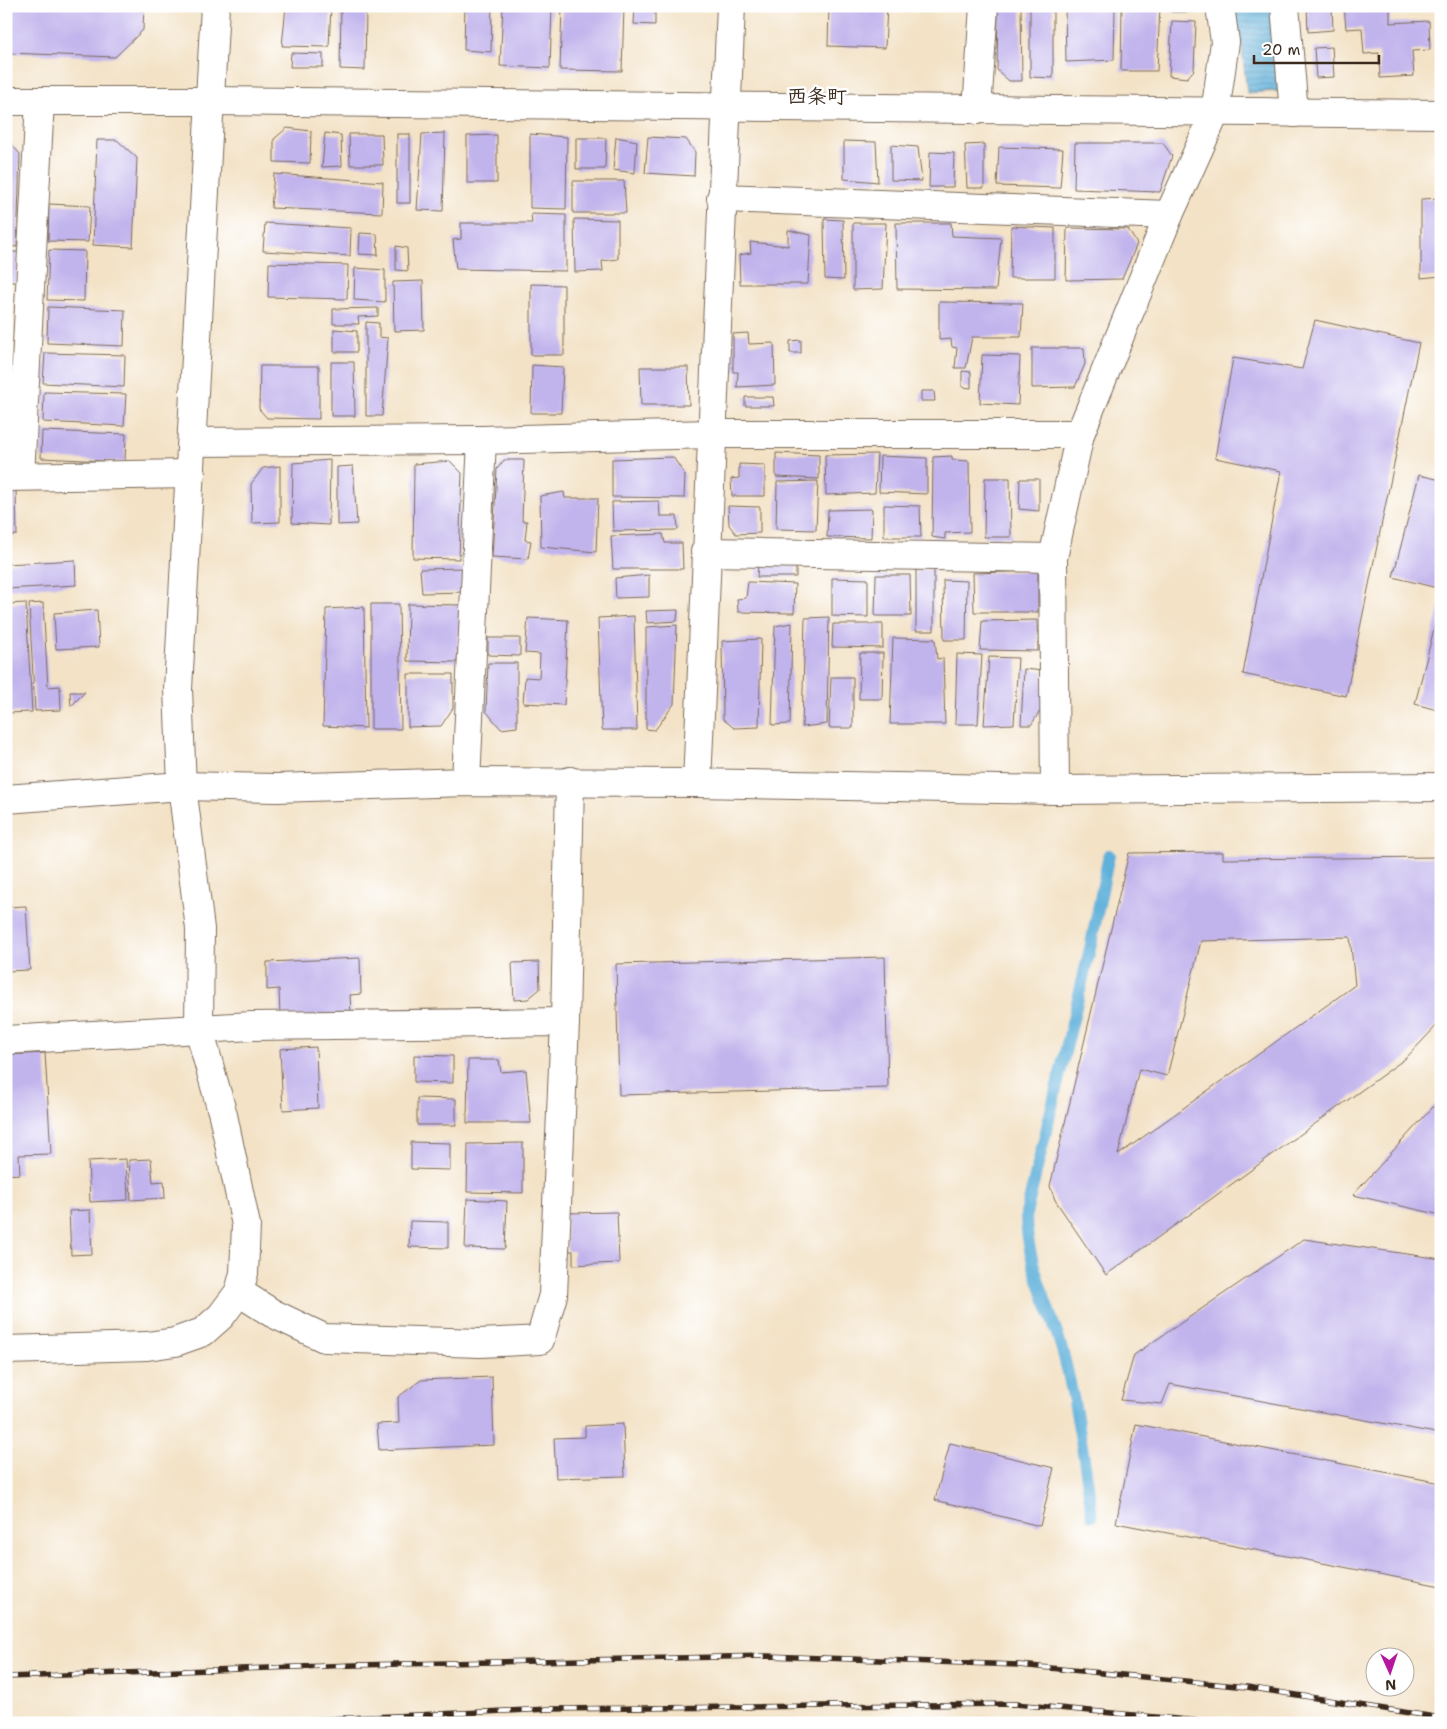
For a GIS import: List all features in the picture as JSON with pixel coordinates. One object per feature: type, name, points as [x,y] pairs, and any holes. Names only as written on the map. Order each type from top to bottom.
[{"type":"street","points":[[6,1350],[147,1346],[175,1342],[203,1332],[221,1316],[239,1292],[244,1273],[246,1225],[223,1116],[199,1029],[200,929],[182,786],[178,689],[191,474],[208,101],[215,6]]},
{"type":"street","points":[[697,783],[721,198],[731,6]]},
{"type":"street","points":[[977,110],[984,6]]},
{"type":"street","points":[[1055,790],[1053,558],[1080,434],[1169,215],[1215,113],[1225,42],[1220,6]]},
{"type":"street","points":[[1286,6],[1294,113]]},
{"type":"street","points":[[6,101],[208,101],[725,108],[1441,114]]},
{"type":"street","points":[[40,101],[13,477],[191,474]]},
{"type":"street","points":[[721,198],[1169,215]]},
{"type":"street","points":[[192,442],[482,440],[711,434],[1080,434]]},
{"type":"street","points":[[466,782],[482,440]]},
{"type":"street","points":[[706,552],[1053,558]]},
{"type":"street","points":[[239,1292],[272,1313],[324,1338],[480,1343],[540,1340],[553,1295],[565,1022],[570,781]]},
{"type":"street","points":[[6,799],[182,786],[277,788],[570,781],[1055,790],[1441,787]]},
{"type":"street","points":[[6,1040],[252,1026],[565,1022]]},
{"type":"water","points":[[1232,6],[1271,6],[1279,91],[1247,93],[1241,39]]},
{"type":"building","points":[[6,6],[144,6],[143,30],[115,57],[6,53]]},
{"type":"building","points":[[286,6],[331,6],[329,47],[282,46]]},
{"type":"building","points":[[341,6],[366,6],[365,70],[340,69]]},
{"type":"building","points":[[465,6],[492,6],[491,52],[464,50]]},
{"type":"building","points":[[503,6],[552,6],[550,68],[500,66]]},
{"type":"building","points":[[562,6],[624,6],[622,71],[560,70]]},
{"type":"building","points":[[635,6],[655,6],[655,25],[634,24]]},
{"type":"building","points":[[829,6],[887,6],[885,48],[828,46]]},
{"type":"building","points":[[998,6],[1021,6],[1022,81],[1009,81],[997,70]]},
{"type":"building","points":[[1030,6],[1053,6],[1053,78],[1030,77]]},
{"type":"building","points":[[1065,6],[1115,6],[1114,60],[1066,62]]},
{"type":"building","points":[[1122,6],[1160,6],[1157,71],[1121,71]]},
{"type":"building","points":[[1170,6],[1193,6],[1194,12],[1171,12]]},
{"type":"building","points":[[1307,6],[1332,6],[1333,30],[1308,32]]},
{"type":"building","points":[[1344,6],[1390,6],[1390,23],[1429,21],[1430,50],[1412,51],[1414,76],[1380,78],[1379,53],[1364,54],[1362,28],[1346,29]]},
{"type":"building","points":[[1172,21],[1196,22],[1194,70],[1187,78],[1169,76]]},
{"type":"building","points":[[1332,47],[1334,77],[1316,78],[1314,48]]},
{"type":"building","points":[[291,53],[323,54],[323,67],[290,67]]},
{"type":"building","points":[[287,128],[311,131],[310,163],[274,162],[274,139]]},
{"type":"building","points":[[325,133],[341,135],[342,166],[322,167]]},
{"type":"building","points":[[445,133],[443,211],[417,210],[422,134]]},
{"type":"building","points":[[349,134],[382,134],[383,165],[350,165]]},
{"type":"building","points":[[397,134],[410,134],[410,203],[397,203]]},
{"type":"building","points":[[530,134],[567,137],[566,209],[530,208]]},
{"type":"building","points":[[497,135],[497,183],[467,183],[467,136]]},
{"type":"building","points":[[616,137],[637,141],[635,173],[613,170]]},
{"type":"building","points":[[648,137],[686,139],[695,152],[694,176],[645,173]]},
{"type":"building","points":[[6,138],[20,154],[17,247],[6,246]]},
{"type":"building","points":[[576,138],[606,138],[605,169],[576,169]]},
{"type":"building","points":[[97,140],[117,140],[137,158],[133,247],[93,245]]},
{"type":"building","points":[[844,141],[876,142],[878,182],[844,179]]},
{"type":"building","points":[[1075,143],[1163,143],[1172,156],[1160,192],[1074,189]]},
{"type":"building","points":[[984,144],[984,188],[967,188],[965,145]]},
{"type":"building","points":[[891,145],[918,147],[922,181],[891,180]]},
{"type":"building","points":[[999,147],[1063,149],[1060,188],[997,186]]},
{"type":"building","points":[[930,152],[954,153],[953,187],[929,187]]},
{"type":"building","points":[[274,174],[383,182],[382,213],[271,208]]},
{"type":"building","points":[[573,181],[624,181],[626,213],[573,213]]},
{"type":"building","points":[[1441,198],[1441,276],[1421,278],[1421,199]]},
{"type":"building","points":[[49,204],[90,206],[88,242],[48,241]]},
{"type":"building","points":[[531,214],[566,215],[566,271],[456,269],[453,240],[461,239],[461,223],[532,223]]},
{"type":"building","points":[[574,219],[618,220],[618,259],[602,261],[603,271],[575,272]]},
{"type":"building","points":[[824,219],[843,220],[844,280],[825,279]]},
{"type":"building","points":[[265,223],[351,228],[350,256],[263,251]]},
{"type":"building","points":[[853,223],[886,223],[883,289],[853,290]]},
{"type":"building","points":[[896,223],[951,223],[952,236],[1001,238],[996,290],[897,289]]},
{"type":"building","points":[[1011,226],[1055,228],[1055,278],[1010,278]]},
{"type":"building","points":[[1067,228],[1128,229],[1137,244],[1122,279],[1066,280]]},
{"type":"building","points":[[788,230],[811,235],[808,284],[740,284],[739,255],[751,253],[750,242],[788,246]]},
{"type":"building","points":[[360,233],[377,234],[378,255],[359,254]]},
{"type":"building","points":[[396,246],[407,248],[408,271],[396,270]]},
{"type":"building","points":[[49,250],[85,251],[84,301],[47,300]]},
{"type":"building","points":[[6,252],[18,252],[17,282],[6,282]]},
{"type":"building","points":[[269,263],[348,265],[347,299],[268,297]]},
{"type":"building","points":[[355,268],[385,270],[385,302],[354,300]]},
{"type":"building","points":[[423,281],[424,330],[394,331],[393,282]]},
{"type":"building","points":[[531,284],[564,285],[564,355],[531,355]]},
{"type":"building","points":[[939,302],[1023,303],[1021,337],[972,337],[966,368],[955,368],[957,348],[952,347],[951,339],[939,340]]},
{"type":"building","points":[[48,307],[125,310],[124,346],[47,343]]},
{"type":"building","points":[[378,308],[378,316],[358,317],[359,324],[333,324],[333,309]]},
{"type":"building","points":[[1315,320],[1419,343],[1346,696],[1243,674],[1281,471],[1215,458],[1233,358],[1302,369]]},
{"type":"building","points":[[366,322],[379,323],[379,337],[388,338],[382,416],[366,416]]},
{"type":"building","points":[[334,329],[357,331],[357,352],[334,352]]},
{"type":"building","points":[[748,333],[749,344],[774,343],[775,385],[737,387],[738,372],[733,372],[733,334]]},
{"type":"building","points":[[801,340],[801,353],[790,353],[790,341]]},
{"type":"building","points":[[1032,348],[1084,348],[1085,364],[1075,387],[1032,388]]},
{"type":"building","points":[[45,353],[125,355],[124,387],[43,383]]},
{"type":"building","points":[[982,355],[1020,356],[1018,405],[980,403]]},
{"type":"building","points":[[331,362],[354,362],[355,416],[331,416]]},
{"type":"building","points":[[532,365],[563,367],[561,413],[531,413]]},
{"type":"building","points":[[260,366],[319,366],[319,419],[267,418],[259,409]]},
{"type":"building","points":[[640,367],[688,367],[689,405],[641,405]]},
{"type":"building","points":[[962,371],[971,372],[971,388],[962,387]]},
{"type":"building","points":[[921,391],[934,391],[935,401],[921,401]]},
{"type":"building","points":[[44,392],[126,394],[124,426],[43,422]]},
{"type":"building","points":[[745,397],[773,397],[774,406],[745,406]]},
{"type":"building","points":[[42,431],[126,434],[125,462],[41,458]]},
{"type":"building","points":[[776,453],[819,455],[819,479],[776,477]]},
{"type":"building","points":[[877,454],[875,493],[826,495],[825,455]]},
{"type":"building","points":[[880,456],[927,458],[927,494],[879,492]]},
{"type":"building","points":[[952,456],[952,460],[969,461],[970,532],[945,533],[945,539],[932,537],[933,457]]},
{"type":"building","points":[[673,457],[685,475],[684,498],[612,497],[612,459]]},
{"type":"building","points":[[330,460],[329,525],[292,523],[293,463]]},
{"type":"building","points":[[504,460],[524,460],[522,521],[527,521],[525,540],[531,541],[528,559],[492,557],[497,469]]},
{"type":"building","points":[[450,461],[462,473],[459,559],[413,558],[414,464]]},
{"type":"building","points":[[739,464],[765,465],[765,496],[732,496],[731,479],[739,478]]},
{"type":"building","points":[[280,466],[280,522],[252,523],[251,484],[263,468]]},
{"type":"building","points":[[353,466],[357,524],[337,525],[337,467]]},
{"type":"building","points":[[1419,475],[1441,480],[1441,589],[1393,577]]},
{"type":"building","points":[[985,478],[1010,478],[1011,537],[984,537]]},
{"type":"building","points":[[1020,479],[1039,479],[1039,511],[1019,509]]},
{"type":"building","points":[[818,481],[816,530],[776,529],[777,482]]},
{"type":"building","points":[[6,490],[16,490],[17,535],[6,536]]},
{"type":"building","points":[[564,492],[565,498],[598,498],[596,552],[541,547],[540,496]]},
{"type":"building","points":[[659,501],[660,516],[677,516],[678,530],[613,531],[612,502]]},
{"type":"building","points":[[884,505],[920,506],[921,537],[884,537]]},
{"type":"building","points":[[728,506],[760,507],[760,533],[736,534],[729,525]]},
{"type":"building","points":[[872,509],[871,538],[827,537],[828,510]]},
{"type":"building","points":[[663,534],[665,543],[682,543],[683,569],[613,569],[611,536]]},
{"type":"building","points":[[75,560],[76,585],[6,589],[6,564]]},
{"type":"building","points":[[758,565],[796,565],[796,577],[757,577]]},
{"type":"building","points":[[464,568],[465,592],[422,593],[420,569]]},
{"type":"building","points":[[934,569],[934,631],[916,631],[916,570]]},
{"type":"building","points":[[1038,571],[1038,612],[974,612],[973,573]]},
{"type":"building","points":[[649,575],[649,597],[616,598],[615,578]]},
{"type":"building","points":[[876,575],[910,575],[911,616],[875,616]]},
{"type":"building","points":[[832,578],[868,579],[868,617],[832,616]]},
{"type":"building","points":[[943,580],[967,581],[966,640],[944,640]]},
{"type":"building","points":[[748,582],[795,584],[794,613],[738,612],[737,599],[746,598]]},
{"type":"building","points":[[26,603],[32,712],[6,713],[6,604]]},
{"type":"building","points":[[43,603],[48,687],[60,686],[61,710],[35,711],[29,604]]},
{"type":"building","points":[[371,604],[399,604],[401,729],[371,729]]},
{"type":"building","points":[[408,604],[461,605],[457,662],[407,661]]},
{"type":"building","points":[[1441,605],[1441,711],[1415,704]]},
{"type":"building","points":[[364,607],[366,728],[323,726],[326,609]]},
{"type":"building","points":[[97,610],[99,647],[56,649],[54,613]]},
{"type":"building","points":[[678,610],[677,621],[647,623],[646,611]]},
{"type":"building","points":[[634,616],[637,730],[602,730],[598,618]]},
{"type":"building","points":[[829,617],[827,724],[802,727],[805,618]]},
{"type":"building","points":[[528,618],[568,620],[564,705],[523,703],[525,677],[539,678],[540,654],[525,653]]},
{"type":"building","points":[[1037,620],[1038,651],[980,650],[982,621]]},
{"type":"building","points":[[792,623],[790,724],[772,725],[775,626]]},
{"type":"building","points":[[833,624],[883,624],[883,648],[832,647]]},
{"type":"building","points":[[677,625],[674,704],[655,730],[646,729],[646,627]]},
{"type":"building","points":[[488,638],[520,638],[520,656],[488,655]]},
{"type":"building","points":[[893,638],[935,639],[937,659],[943,658],[945,724],[890,724]]},
{"type":"building","points":[[761,639],[759,727],[734,728],[723,719],[722,641]]},
{"type":"building","points":[[860,653],[883,653],[882,699],[859,699]]},
{"type":"building","points":[[957,654],[982,655],[978,724],[955,724]]},
{"type":"building","points":[[989,657],[1018,658],[1014,724],[984,725]]},
{"type":"building","points":[[488,663],[517,663],[517,727],[501,729],[486,711]]},
{"type":"building","points":[[1024,669],[1043,671],[1044,705],[1031,725],[1021,725]]},
{"type":"building","points":[[408,674],[453,674],[453,708],[441,726],[408,727]]},
{"type":"building","points":[[831,677],[853,677],[853,728],[829,728]]},
{"type":"building","points":[[70,692],[85,692],[71,706]]},
{"type":"building","points":[[1223,852],[1223,859],[1441,857],[1441,1021],[1406,1058],[1106,1275],[1055,1200],[1050,1186],[1129,853]],"holes":[[[1350,937],[1355,985],[1118,1155],[1139,1069],[1167,1076],[1201,941]]]},
{"type":"building","points":[[26,906],[30,970],[6,971],[6,907]]},
{"type":"building","points":[[885,957],[888,1088],[619,1095],[616,964]]},
{"type":"building","points":[[360,958],[361,994],[350,995],[351,1014],[280,1017],[279,989],[267,990],[267,962]]},
{"type":"building","points":[[539,962],[540,989],[528,999],[514,1000],[512,963]]},
{"type":"building","points":[[316,1047],[318,1108],[283,1110],[280,1049]]},
{"type":"building","points":[[45,1053],[51,1154],[19,1155],[20,1174],[6,1175],[6,1055]]},
{"type":"building","points":[[414,1055],[453,1056],[453,1083],[414,1082]]},
{"type":"building","points":[[468,1060],[499,1060],[501,1072],[526,1070],[531,1123],[467,1123]]},
{"type":"building","points":[[417,1098],[456,1099],[456,1125],[417,1125]]},
{"type":"building","points":[[1441,1098],[1441,1215],[1353,1195]]},
{"type":"building","points":[[411,1142],[450,1143],[450,1170],[411,1169]]},
{"type":"building","points":[[523,1143],[523,1193],[467,1192],[468,1144]]},
{"type":"building","points":[[126,1159],[128,1200],[90,1202],[88,1161]]},
{"type":"building","points":[[151,1159],[153,1182],[164,1181],[165,1198],[131,1200],[129,1160]]},
{"type":"building","points":[[467,1199],[507,1201],[505,1249],[465,1248]]},
{"type":"building","points":[[90,1210],[92,1254],[71,1255],[69,1211]]},
{"type":"building","points":[[617,1212],[619,1263],[573,1265],[573,1251],[567,1251],[566,1213]]},
{"type":"building","points":[[410,1221],[448,1222],[448,1248],[409,1247]]},
{"type":"building","points":[[1304,1239],[1441,1259],[1441,1434],[1170,1384],[1162,1404],[1121,1400],[1134,1355]]},
{"type":"building","points":[[492,1377],[494,1445],[379,1450],[377,1424],[399,1423],[398,1397],[421,1380]]},
{"type":"building","points":[[623,1424],[625,1476],[556,1478],[554,1438],[585,1437],[585,1426]]},
{"type":"building","points":[[1136,1424],[1441,1483],[1441,1586],[1116,1523]]},
{"type":"building","points":[[950,1443],[1054,1468],[1040,1526],[935,1500]]},
{"type":"waterway","points":[[1092,1515],[1072,1393],[1058,1336],[1034,1267],[1027,1232],[1026,1214],[1090,949],[1109,855]]},
{"type":"railway","points":[[6,1677],[355,1665],[767,1656],[1019,1665],[1247,1687],[1441,1718]]},
{"type":"railway","points":[[236,1723],[550,1709],[1015,1704],[1220,1723]]},
{"type":"district","name":"西条町","points":[[817,96]]}]
